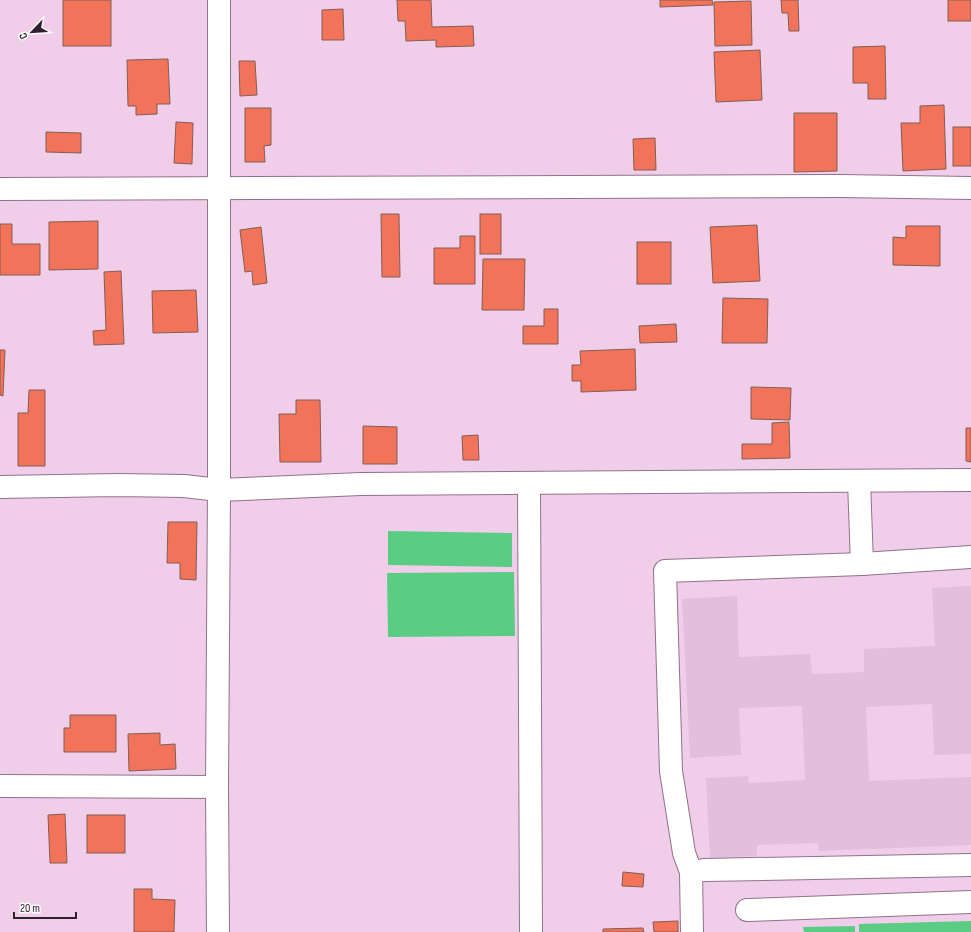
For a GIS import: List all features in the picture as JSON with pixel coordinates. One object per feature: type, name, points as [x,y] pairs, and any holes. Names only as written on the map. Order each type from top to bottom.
[{"type":"street","points":[[218,932],[219,0]]},
{"type":"street","points":[[0,190],[824,186],[971,188]]},
{"type":"street","points":[[0,487],[118,485],[184,486],[219,490],[361,484],[971,480]]},
{"type":"street","points":[[859,481],[862,564]]},
{"type":"street","points":[[529,483],[531,932]]},
{"type":"street","points":[[692,932],[691,872],[684,853],[670,772],[665,571],[862,564],[971,557]]},
{"type":"street","points":[[0,786],[217,788]]},
{"type":"street","points":[[691,872],[704,870],[971,865]]},
{"type":"street","points":[[748,910],[971,902]]},
{"type":"shaded area","points":[[971,586],[971,754],[934,755],[932,704],[866,707],[869,781],[971,777],[971,845],[819,851],[818,843],[757,845],[757,856],[710,858],[706,778],[748,776],[749,783],[805,780],[802,706],[739,708],[741,755],[690,758],[682,599],[737,596],[739,657],[810,654],[812,674],[864,672],[864,649],[935,646],[932,588]]},
{"type":"green space","points":[[388,531],[512,533],[512,567],[388,565]]},
{"type":"green space","points":[[514,572],[515,636],[388,637],[387,573]]},
{"type":"green space","points":[[971,921],[971,932],[859,932],[859,924]]},
{"type":"green space","points":[[855,926],[855,932],[804,932],[803,927]]},
{"type":"building","points":[[63,0],[111,0],[111,46],[63,46]]},
{"type":"building","points":[[397,0],[431,0],[432,27],[473,26],[474,46],[436,47],[436,40],[406,41],[405,21],[398,21]]},
{"type":"building","points":[[660,0],[712,0],[713,5],[660,7]]},
{"type":"building","points":[[781,0],[798,0],[799,31],[789,31],[788,13],[782,13]]},
{"type":"building","points":[[948,0],[971,0],[971,21],[948,21]]},
{"type":"building","points":[[751,1],[752,45],[715,46],[714,2]]},
{"type":"building","points":[[343,9],[344,40],[322,40],[322,10]]},
{"type":"building","points":[[885,46],[886,99],[868,99],[868,83],[853,83],[853,47]]},
{"type":"building","points":[[760,50],[762,100],[716,102],[714,52]]},
{"type":"building","points":[[168,59],[170,104],[157,104],[157,114],[136,115],[136,106],[128,106],[127,60]]},
{"type":"building","points":[[239,61],[255,61],[257,95],[240,96]]},
{"type":"building","points":[[944,105],[946,169],[903,171],[901,123],[920,123],[920,106]]},
{"type":"building","points":[[245,108],[271,108],[271,145],[264,146],[265,162],[245,162]]},
{"type":"building","points":[[794,113],[837,113],[837,171],[794,172]]},
{"type":"building","points":[[176,122],[193,123],[192,164],[174,163]]},
{"type":"building","points":[[953,127],[971,127],[971,166],[953,166]]},
{"type":"building","points":[[46,132],[81,133],[81,153],[46,152]]},
{"type":"building","points":[[655,138],[656,170],[634,170],[633,139]]},
{"type":"building","points":[[381,214],[399,214],[400,277],[382,277]]},
{"type":"building","points":[[480,214],[501,214],[501,254],[480,254]]},
{"type":"building","points":[[98,221],[98,269],[49,270],[49,222]]},
{"type":"building","points":[[0,224],[12,224],[12,244],[40,244],[40,275],[0,275]]},
{"type":"building","points":[[757,225],[760,281],[713,283],[710,227]]},
{"type":"building","points":[[906,226],[940,226],[940,266],[893,265],[893,237],[906,238]]},
{"type":"building","points":[[261,227],[267,283],[253,285],[252,271],[245,272],[240,230]]},
{"type":"building","points":[[460,236],[475,236],[475,284],[434,284],[434,248],[460,248]]},
{"type":"building","points":[[637,242],[671,242],[671,284],[637,284]]},
{"type":"building","points":[[483,259],[525,259],[524,310],[482,310]]},
{"type":"building","points":[[121,271],[124,344],[94,345],[93,331],[106,330],[104,272]]},
{"type":"building","points":[[196,290],[198,332],[153,333],[152,291]]},
{"type":"building","points":[[723,298],[768,299],[767,343],[722,343]]},
{"type":"building","points":[[544,309],[558,309],[558,344],[523,344],[523,326],[544,326]]},
{"type":"building","points":[[676,324],[677,342],[640,343],[639,326]]},
{"type":"building","points":[[635,349],[636,390],[581,392],[581,381],[572,381],[572,365],[581,365],[580,351]]},
{"type":"building","points":[[0,350],[5,350],[3,396],[0,395]]},
{"type":"building","points":[[751,387],[791,388],[790,420],[751,419]]},
{"type":"building","points":[[29,390],[45,390],[45,466],[18,466],[18,413],[28,413]]},
{"type":"building","points":[[296,400],[320,400],[321,462],[280,462],[279,414],[296,414]]},
{"type":"building","points":[[789,422],[790,458],[742,459],[742,444],[772,444],[772,423]]},
{"type":"building","points":[[363,426],[397,427],[397,464],[363,464]]},
{"type":"building","points":[[966,428],[971,428],[971,462],[966,461]]},
{"type":"building","points":[[478,435],[479,460],[463,460],[462,436]]},
{"type":"building","points":[[168,522],[197,522],[196,580],[180,579],[180,563],[167,563]]},
{"type":"building","points":[[70,715],[116,715],[116,752],[64,752],[64,728],[70,728]]},
{"type":"building","points":[[160,733],[160,745],[175,744],[176,769],[129,771],[128,734]]},
{"type":"building","points":[[65,814],[67,863],[50,863],[48,815]]},
{"type":"building","points":[[87,815],[125,815],[125,853],[87,853]]},
{"type":"building","points":[[623,872],[644,874],[643,887],[622,886]]},
{"type":"building","points":[[134,889],[152,889],[152,899],[175,900],[174,932],[134,932]]},
{"type":"building","points":[[678,921],[678,932],[654,932],[653,922]]},
{"type":"building","points":[[643,928],[644,932],[603,932],[603,929]]}]
